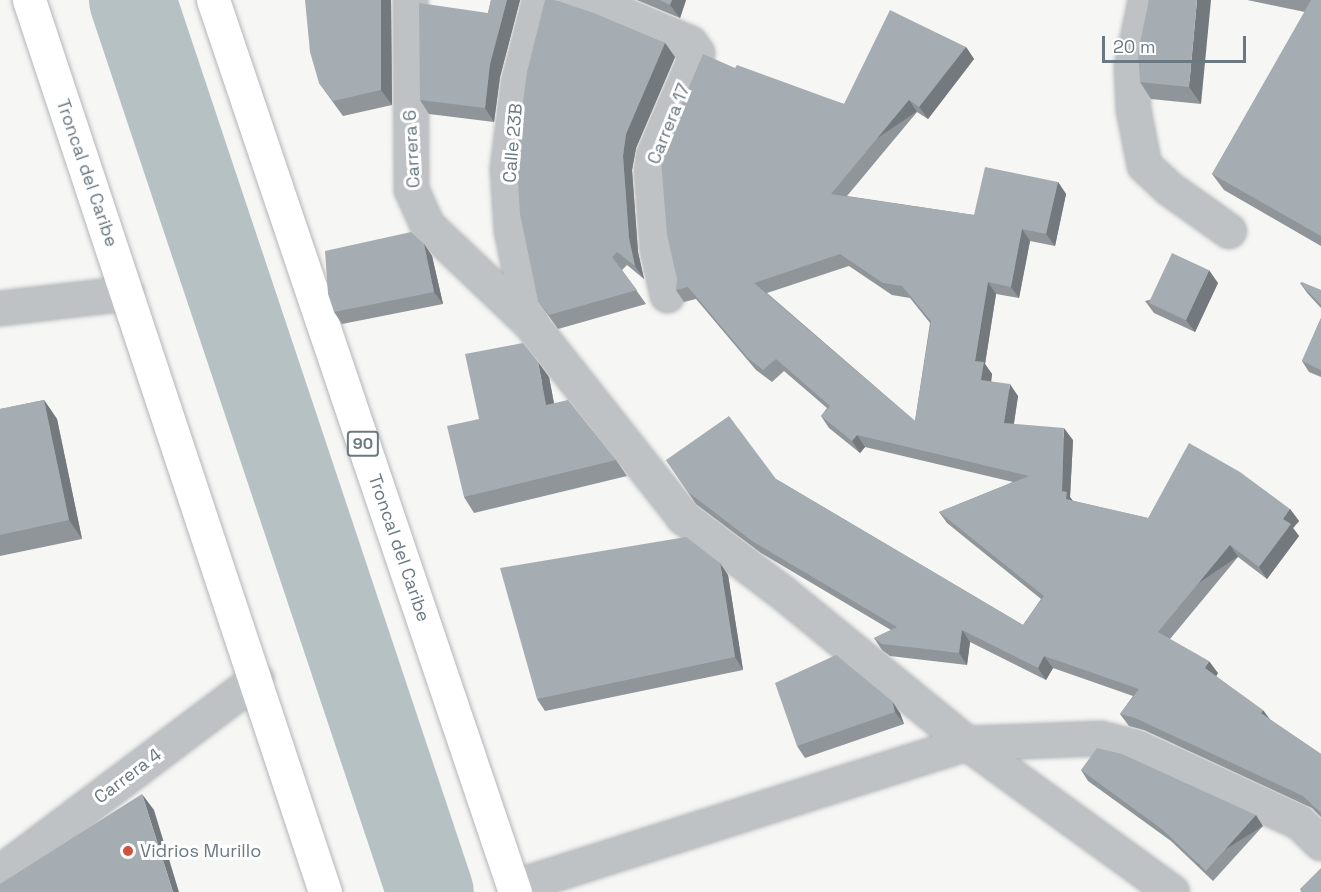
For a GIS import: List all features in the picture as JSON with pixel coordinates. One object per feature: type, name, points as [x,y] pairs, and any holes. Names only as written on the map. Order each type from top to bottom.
[{"type":"highway","name":"Troncal del Caribe","points":[[29,0],[325,892]]},
{"type":"highway","name":"Troncal del Caribe","points":[[213,0],[514,890]]},
{"type":"street","name":"Carrera 6","points":[[410,0],[411,189],[427,225],[530,323],[682,517],[783,593],[967,742],[1172,892]]},
{"type":"street","name":"Calle 23B","points":[[530,323],[511,230],[507,168],[518,82],[538,0]]},
{"type":"street","points":[[576,0],[612,5]]},
{"type":"street","points":[[1145,0],[1131,67],[1133,109],[1144,165],[1170,189],[1229,231]]},
{"type":"street","name":"Carrera 17","points":[[612,5],[690,43],[697,53],[653,155],[651,172],[657,250],[667,295]]},
{"type":"street","points":[[0,308],[127,293]]},
{"type":"street","name":"Carrera 4","points":[[0,872],[256,680]]},
{"type":"street","points":[[514,890],[967,742],[1100,738],[1137,747],[1299,822],[1321,843]]},
{"type":"building","points":[[305,0],[381,0],[381,90],[333,101],[319,83],[310,52]]},
{"type":"building","points":[[491,0],[507,0],[490,64],[485,108],[420,100],[419,3],[488,13]]},
{"type":"building","points":[[545,0],[554,0],[594,13],[665,43],[626,134],[623,156],[629,238],[635,266],[617,252],[612,257],[637,290],[549,315],[538,301],[520,214],[516,155],[527,72]]},
{"type":"building","points":[[659,0],[672,0],[670,5]]},
{"type":"building","points":[[1149,0],[1197,0],[1189,87],[1140,82],[1138,52]]},
{"type":"building","points":[[1311,0],[1321,0],[1321,236],[1212,174]]},
{"type":"building","points":[[890,10],[966,47],[919,107],[909,100],[831,194],[974,215],[985,167],[1058,182],[1046,234],[1022,229],[1011,287],[988,282],[975,361],[984,362],[981,380],[1010,384],[1004,423],[1064,428],[1062,491],[1067,492],[1066,499],[1148,518],[1189,443],[1240,472],[1290,509],[1283,519],[1291,524],[1259,567],[1230,545],[1158,632],[1209,661],[1205,668],[1263,710],[1261,713],[1321,754],[1321,813],[1303,796],[1135,718],[1120,714],[1139,689],[1044,656],[1038,668],[962,630],[959,653],[882,644],[874,638],[897,627],[752,541],[688,492],[666,460],[729,416],[776,479],[1023,625],[1044,596],[939,512],[1029,476],[857,435],[852,441],[821,416],[830,406],[776,359],[763,370],[748,358],[688,287],[676,290],[677,279],[667,235],[661,160],[663,148],[703,54],[735,68],[737,65],[844,104]],"holes":[[[840,254],[883,283],[902,286],[931,321],[915,421],[754,283]]]},
{"type":"building","points":[[411,232],[424,244],[434,292],[334,312],[328,294],[325,251]]},
{"type":"building","points":[[1172,253],[1209,270],[1186,320],[1149,303]]},
{"type":"building","points":[[1300,283],[1321,290],[1321,305]]},
{"type":"building","points":[[1321,318],[1321,370],[1302,361]]},
{"type":"building","points":[[523,343],[538,362],[546,405],[568,400],[616,460],[464,497],[447,426],[479,419],[465,354]]},
{"type":"building","points":[[44,400],[69,520],[0,535],[0,409]]},
{"type":"building","points":[[686,537],[720,563],[735,657],[537,699],[500,568]]},
{"type":"building","points":[[836,655],[892,701],[895,712],[797,746],[775,683]]},
{"type":"building","points":[[1097,748],[1122,754],[1256,815],[1206,871],[1163,830],[1081,770]]},
{"type":"building","name":"Vidrios Murillo","points":[[142,794],[173,892],[0,892],[0,884]]},
{"type":"building","points":[[1321,868],[1321,892],[1301,892],[1300,889]]},
{"type":"waterway","points":[[132,0],[430,892]]},
{"type":"place","name":"Vidrios Murillo","points":[[128,851]]}]
